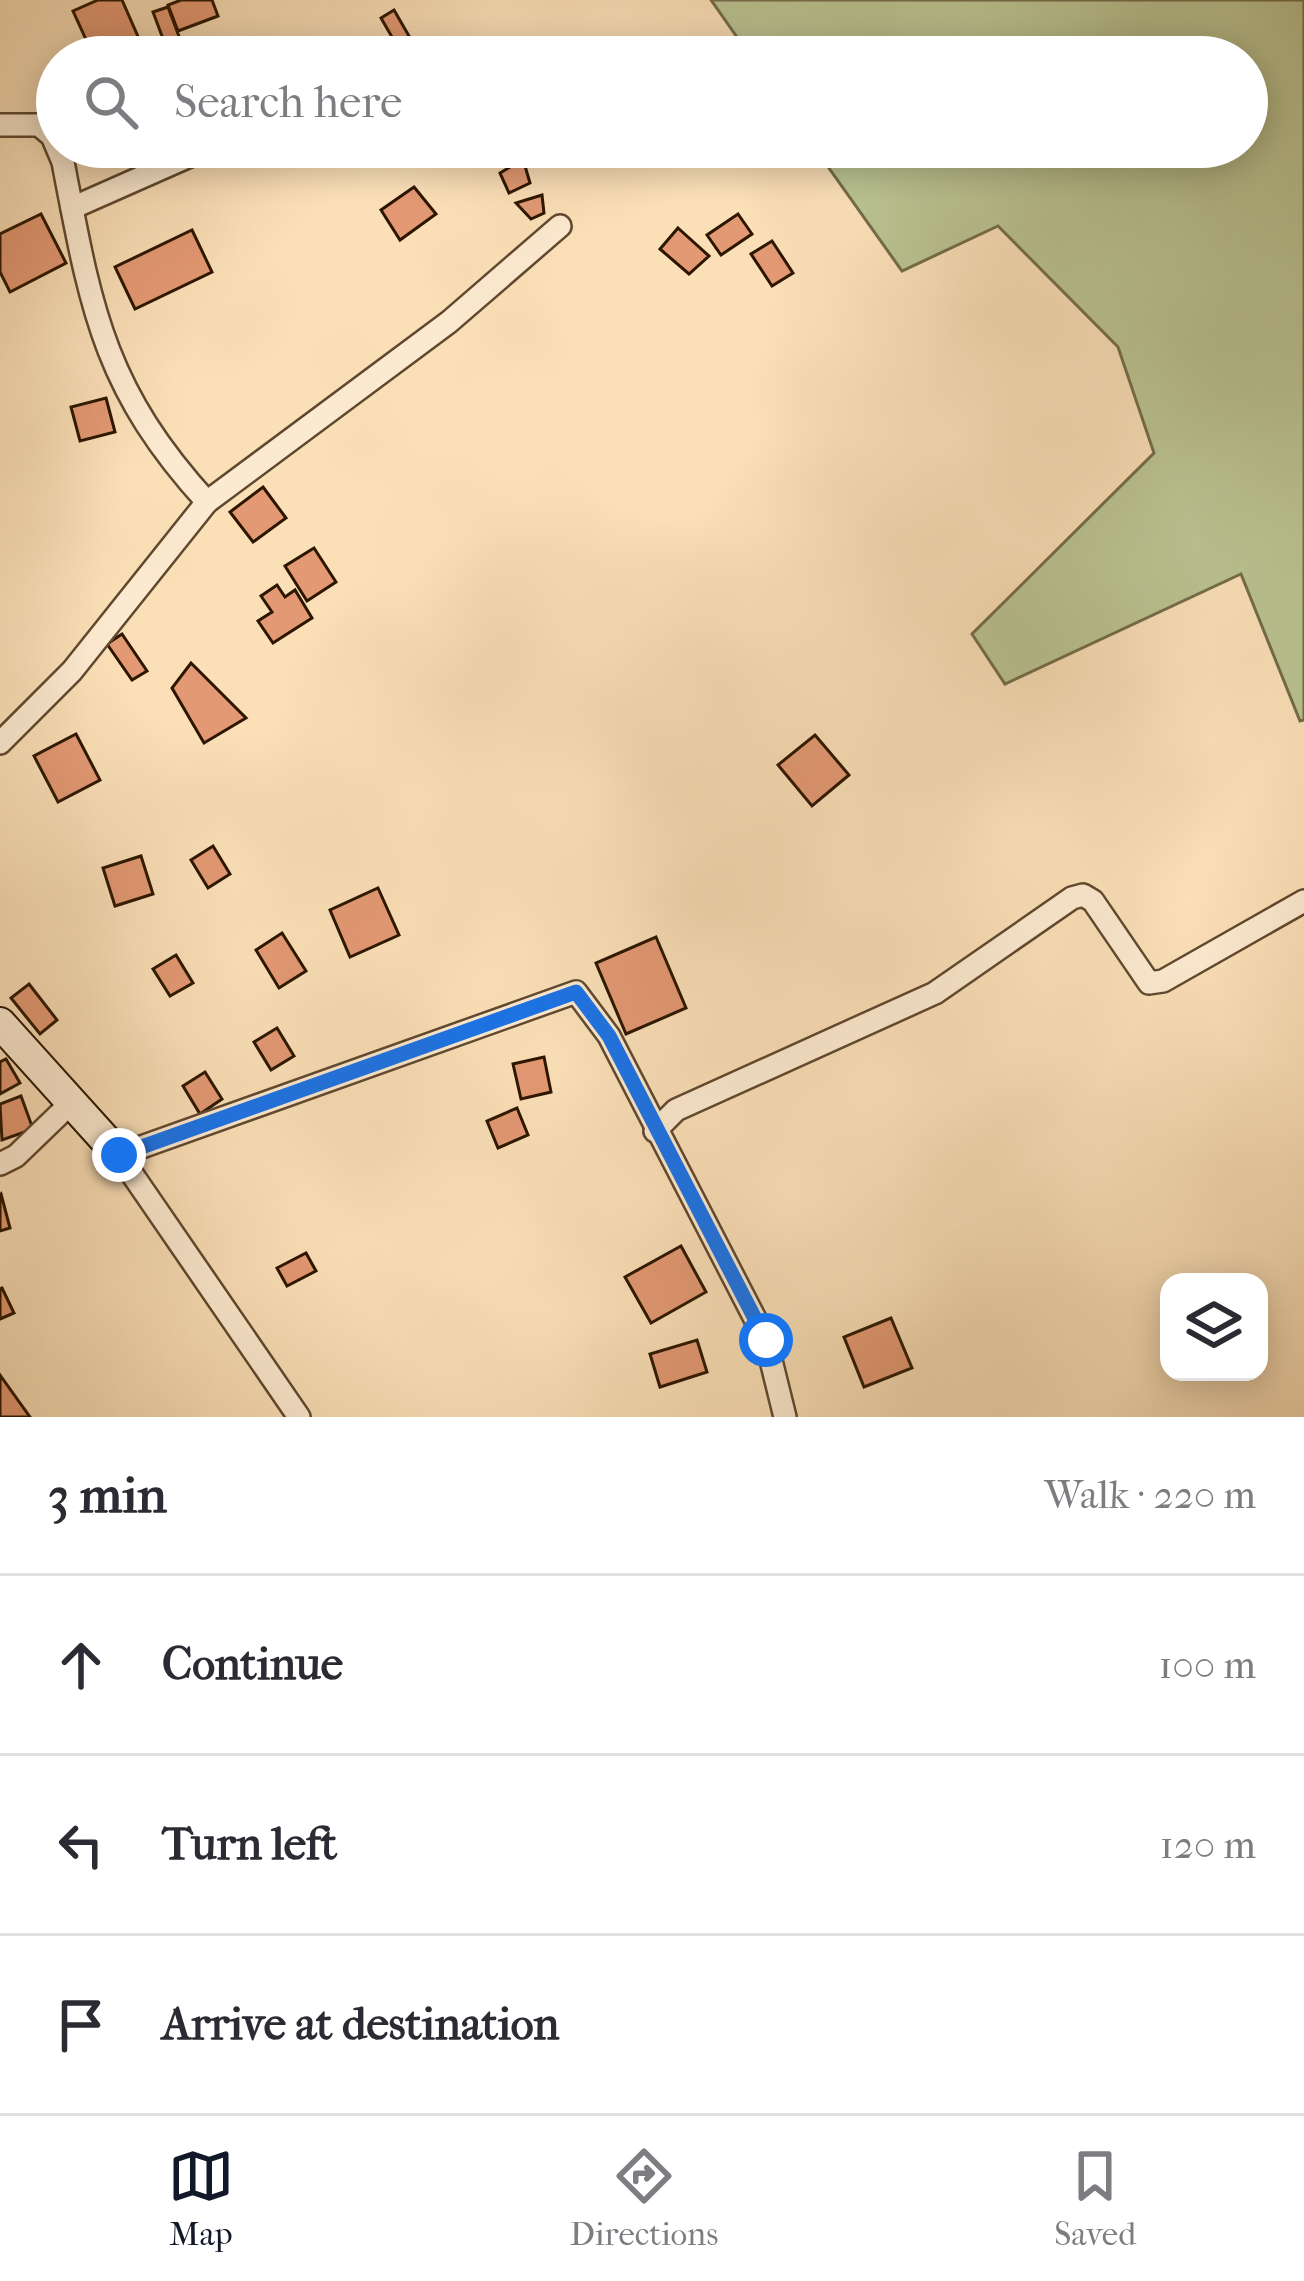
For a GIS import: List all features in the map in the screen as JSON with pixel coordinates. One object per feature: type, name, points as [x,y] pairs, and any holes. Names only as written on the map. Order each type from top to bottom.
[{"type":"street","points":[[0,125],[36,125]]},
{"type":"street","points":[[61,168],[106,355],[140,416],[207,502]]},
{"type":"street","points":[[72,208],[162,168]]},
{"type":"street","points":[[0,743],[71,670],[207,502],[449,322],[560,226]]},
{"type":"street","points":[[655,1131],[676,1110],[935,993],[1072,898],[1083,895],[1093,901],[1150,983],[1163,981],[1304,901]]},
{"type":"street","points":[[119,1155],[576,992],[609,1036],[766,1340],[785,1417]]},
{"type":"street","points":[[0,1023],[119,1155],[299,1417]]},
{"type":"street","points":[[0,1164],[16,1156],[72,1102]]},
{"type":"green space","points":[[711,0],[1304,0],[1304,720],[1300,721],[1241,574],[1005,684],[972,634],[1154,453],[1118,347],[998,226],[902,271],[829,168],[1268,168],[1268,36],[736,36]]},
{"type":"building","points":[[98,0],[122,0],[138,36],[84,36],[73,11]]},
{"type":"building","points":[[212,0],[218,16],[178,31],[168,5]]},
{"type":"building","points":[[168,7],[179,36],[162,36],[153,12]]},
{"type":"building","points":[[394,10],[409,36],[391,36],[381,18]]},
{"type":"building","points":[[526,168],[530,183],[509,193],[500,173]]},
{"type":"building","points":[[414,187],[436,214],[400,240],[381,210]]},
{"type":"building","points":[[542,195],[544,213],[531,219],[516,203]]},
{"type":"building","points":[[41,214],[66,263],[10,292],[0,272],[0,234]]},
{"type":"building","points":[[738,214],[752,234],[721,255],[707,235]]},
{"type":"building","points":[[678,228],[709,256],[689,274],[660,249]]},
{"type":"building","points":[[192,230],[212,272],[135,309],[115,267]]},
{"type":"building","points":[[772,241],[793,273],[772,286],[751,254]]},
{"type":"building","points":[[106,398],[115,432],[80,441],[71,407]]},
{"type":"building","points":[[263,487],[286,518],[253,542],[230,512]]},
{"type":"building","points":[[314,548],[336,582],[307,601],[285,566]]},
{"type":"building","points":[[277,585],[285,597],[295,590],[312,618],[273,643],[258,621],[272,612],[261,596]]},
{"type":"building","points":[[122,634],[147,671],[132,680],[107,644]]},
{"type":"building","points":[[191,663],[246,718],[204,743],[172,688]]},
{"type":"building","points":[[76,734],[100,780],[58,802],[34,756]]},
{"type":"building","points":[[815,735],[849,775],[812,806],[778,765]]},
{"type":"building","points":[[213,846],[230,874],[208,888],[191,860]]},
{"type":"building","points":[[141,856],[153,894],[115,906],[103,868]]},
{"type":"building","points":[[378,888],[399,935],[350,957],[330,910]]},
{"type":"building","points":[[282,933],[306,971],[279,988],[256,950]]},
{"type":"building","points":[[656,937],[686,1008],[626,1034],[596,963]]},
{"type":"building","points":[[176,955],[193,983],[170,996],[153,969]]},
{"type":"building","points":[[29,984],[57,1020],[40,1034],[11,998]]},
{"type":"building","points":[[277,1028],[294,1056],[271,1070],[254,1042]]},
{"type":"building","points":[[544,1057],[551,1092],[521,1099],[513,1064]]},
{"type":"building","points":[[6,1059],[20,1083],[0,1094],[0,1062]]},
{"type":"building","points":[[205,1072],[222,1099],[200,1114],[183,1086]]},
{"type":"building","points":[[21,1096],[33,1129],[2,1140],[0,1104]]},
{"type":"building","points":[[517,1108],[528,1135],[498,1148],[487,1121]]},
{"type":"building","points":[[0,1195],[10,1228],[0,1231]]},
{"type":"building","points":[[681,1246],[706,1292],[651,1323],[625,1277]]},
{"type":"building","points":[[306,1253],[316,1271],[287,1286],[277,1268]]},
{"type":"building","points":[[0,1289],[14,1313],[0,1319]]},
{"type":"building","points":[[891,1318],[912,1368],[864,1387],[844,1337]]},
{"type":"building","points":[[697,1340],[707,1372],[660,1387],[650,1354]]},
{"type":"building","points":[[0,1375],[30,1417],[0,1417]]},
{"type":"route","points":[[119,1155],[576,992],[609,1036],[766,1340]]}]
